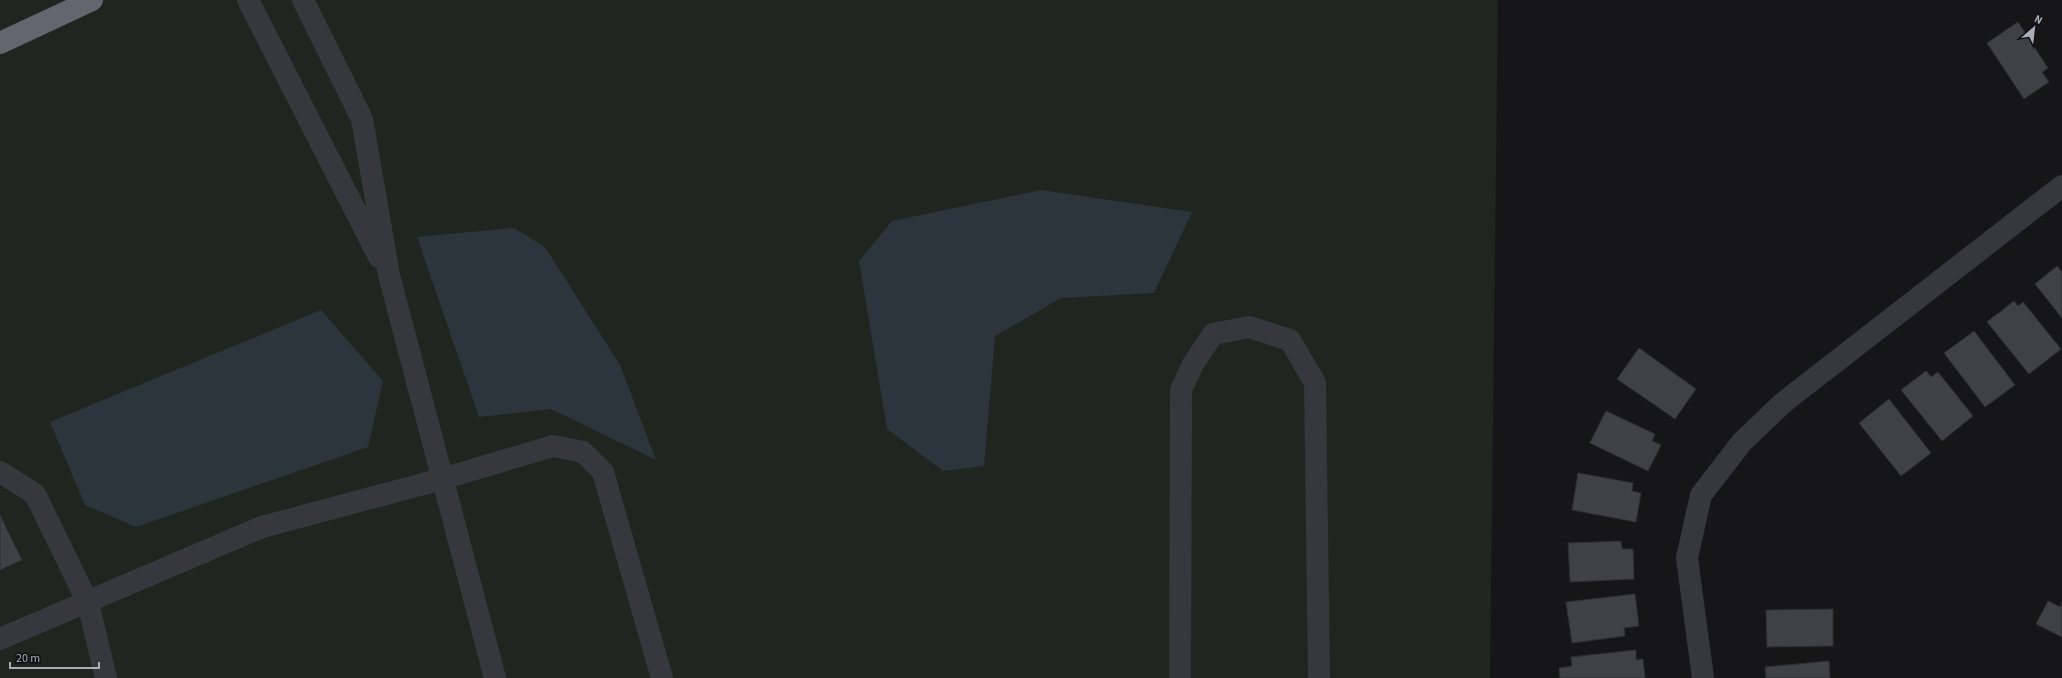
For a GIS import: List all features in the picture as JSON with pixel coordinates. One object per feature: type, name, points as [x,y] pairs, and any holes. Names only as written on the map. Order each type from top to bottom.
[{"type":"highway","points":[[0,43],[92,0]]},
{"type":"street","points":[[248,0],[389,276]]},
{"type":"street","points":[[303,0],[362,119],[389,276],[495,678]]},
{"type":"street","points":[[1703,678],[1687,558],[1702,495],[1742,442],[1784,402],[2062,186]]},
{"type":"street","points":[[1180,678],[1181,390],[1193,364],[1213,334],[1249,327],[1290,340],[1315,383],[1319,678]]},
{"type":"street","points":[[0,639],[88,603],[262,527],[442,479],[553,446],[583,452],[603,472],[662,678]]},
{"type":"street","points":[[0,472],[35,494],[88,603],[106,678]]},
{"type":"shaded area","points":[[0,0],[1498,0],[1490,678],[0,678]]},
{"type":"shaded area","points":[[1041,190],[1192,212],[1154,293],[1061,298],[995,336],[984,466],[943,471],[887,429],[859,261],[892,221]]},
{"type":"shaded area","points":[[514,228],[545,247],[620,365],[656,460],[551,409],[479,417],[417,237]]},
{"type":"shaded area","points":[[321,310],[383,381],[368,447],[136,527],[85,505],[50,422]]},
{"type":"building","points":[[2018,22],[2048,68],[2042,72],[2049,82],[2024,99],[1987,43]]},
{"type":"building","points":[[2057,266],[2062,272],[2062,318],[2035,284]]},
{"type":"building","points":[[2014,301],[2018,306],[2023,302],[2061,349],[2029,374],[1987,322]]},
{"type":"building","points":[[1974,331],[2015,385],[1985,407],[1944,353]]},
{"type":"building","points":[[1639,348],[1696,389],[1675,419],[1617,379]]},
{"type":"building","points":[[1926,371],[1931,377],[1938,372],[1973,416],[1942,441],[1901,390]]},
{"type":"building","points":[[1889,399],[1931,453],[1901,476],[1859,423]]},
{"type":"building","points":[[1606,411],[1655,434],[1652,441],[1661,445],[1648,471],[1590,443]]},
{"type":"building","points":[[1578,473],[1633,483],[1632,491],[1641,493],[1636,522],[1572,510]]},
{"type":"building","points":[[0,515],[22,560],[0,570]]},
{"type":"building","points":[[1621,541],[1622,549],[1633,549],[1634,579],[1570,582],[1568,543]]},
{"type":"building","points":[[1635,594],[1639,626],[1624,628],[1625,636],[1572,643],[1566,602]]},
{"type":"building","points":[[2048,601],[2060,607],[2062,602],[2062,637],[2036,624]]},
{"type":"building","points":[[1833,609],[1833,646],[1767,647],[1766,610]]},
{"type":"building","points":[[1636,650],[1636,660],[1643,659],[1645,678],[1560,678],[1559,668],[1572,666],[1571,657]]},
{"type":"building","points":[[1829,661],[1830,678],[1766,678],[1765,667]]}]
